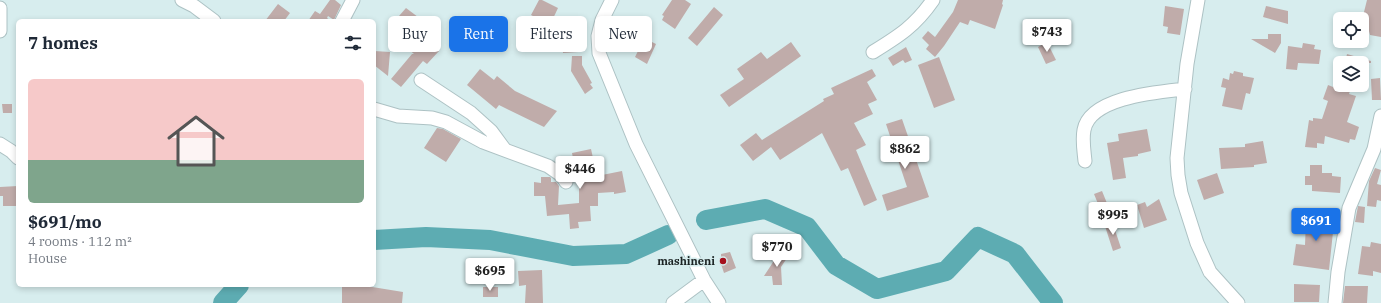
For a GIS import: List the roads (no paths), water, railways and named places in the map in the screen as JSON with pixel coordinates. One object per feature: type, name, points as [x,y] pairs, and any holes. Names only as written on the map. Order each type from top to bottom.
[{"type":"street","points":[[182,0],[195,3],[212,19]]},
{"type":"street","points":[[343,19],[353,0]]},
{"type":"street","points":[[612,0],[602,20],[598,36],[599,53],[636,144],[704,280],[719,303]]},
{"type":"street","points":[[872,52],[902,34],[914,24],[933,0]]},
{"type":"street","points":[[1198,0],[1187,64],[1176,158],[1181,193],[1196,243],[1210,272],[1238,303]]},
{"type":"street","points":[[0,8],[0,32]]},
{"type":"street","points":[[421,80],[471,113],[491,131],[505,150]]},
{"type":"street","points":[[1085,161],[1084,129],[1088,120],[1098,111],[1119,100],[1143,94],[1185,89]]},
{"type":"street","points":[[376,110],[398,116],[432,118],[446,122],[483,142],[548,166],[561,175],[566,182]]},
{"type":"street","points":[[1335,303],[1338,272],[1348,208],[1374,148],[1381,116]]},
{"type":"street","points":[[0,144],[16,156]]},
{"type":"street","points":[[673,303],[704,280]]},
{"type":"waterway","points":[[706,220],[765,209],[807,227],[836,265],[877,289],[946,271],[978,237],[1015,254],[1053,303]]},
{"type":"waterway","points":[[376,240],[426,237],[490,240],[573,256],[626,254],[668,235]]},
{"type":"waterway","points":[[223,303],[237,287]]},
{"type":"place","name":"mashineni","points":[[723,261]]}]
